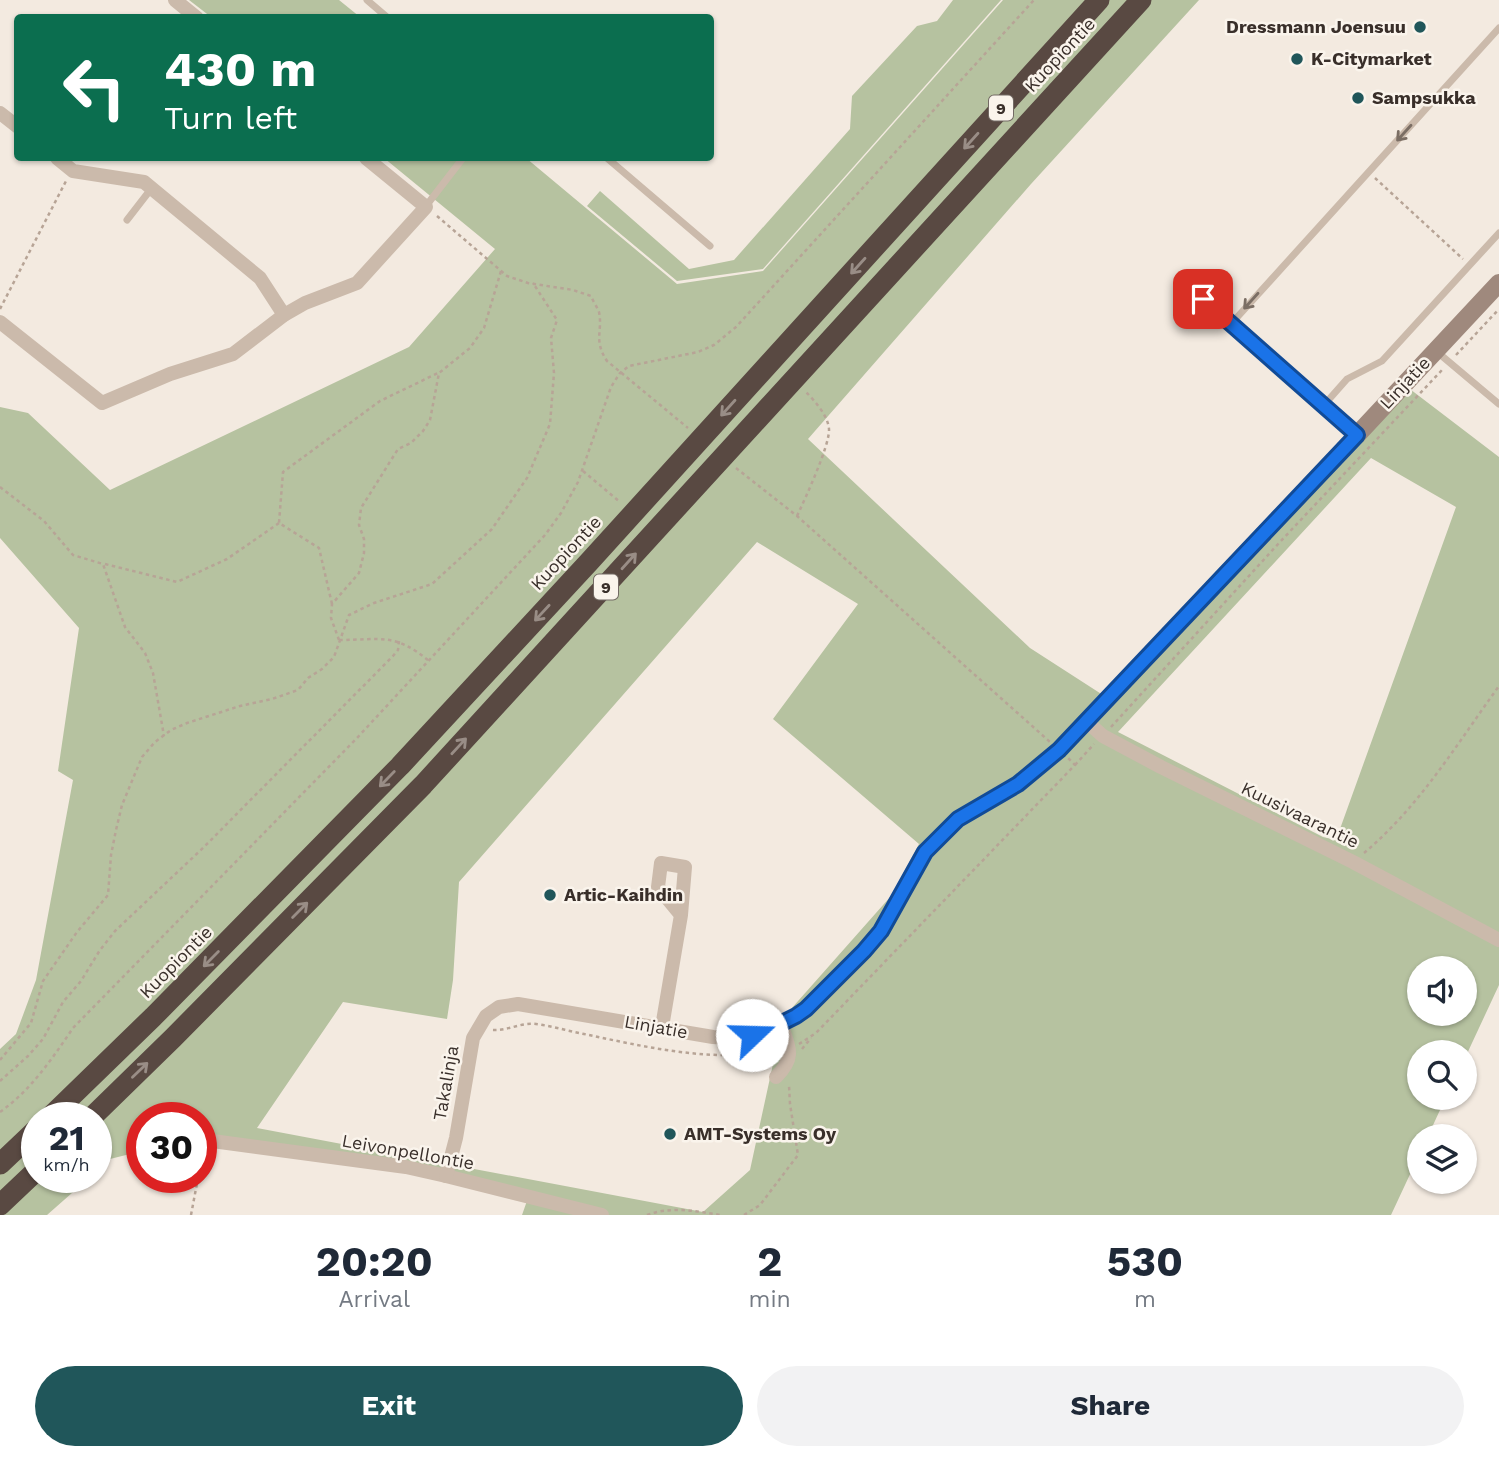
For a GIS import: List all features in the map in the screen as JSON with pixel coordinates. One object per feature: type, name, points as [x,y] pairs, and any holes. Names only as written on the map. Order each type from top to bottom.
[{"type":"highway","name":"Kuopiontie","points":[[65,1102],[173,998],[400,766],[1099,0]]},
{"type":"highway","name":"Kuopiontie","points":[[107,1102],[423,785],[1141,0]]},
{"type":"highway","points":[[0,1164],[21,1144]]},
{"type":"highway","points":[[0,1205],[21,1185]]},
{"type":"street","points":[[176,0],[192,14]]},
{"type":"street","points":[[0,113],[14,124]]},
{"type":"street","points":[[61,161],[74,171],[144,182],[260,278],[284,314]]},
{"type":"street","points":[[0,322],[102,402],[170,374],[233,354],[284,314],[304,303],[357,283],[426,207],[370,161]]},
{"type":"street","name":"Linjatie","points":[[499,1007],[518,1004],[713,1037],[752,1035],[781,1024],[806,1009],[874,940],[925,852],[958,819],[1018,784],[1059,750],[1357,435],[1443,356],[1499,283]]},
{"type":"street","name":"Kuusivaarantie","points":[[1086,721],[1102,736],[1353,862],[1499,940]]},
{"type":"street","points":[[662,1027],[681,915]]},
{"type":"street","name":"Takalinja","points":[[446,1175],[456,1138],[473,1038],[486,1016],[499,1007]]},
{"type":"street","points":[[776,1077],[788,1064],[789,1048],[781,1024]]},
{"type":"street","name":"Leivonpellontie","points":[[217,1142],[406,1167],[602,1215]]},
{"type":"lane","points":[[367,0],[383,14]]},
{"type":"lane","points":[[1231,324],[1499,28]]},
{"type":"lane","points":[[426,207],[461,161]]},
{"type":"lane","points":[[611,161],[710,246]]},
{"type":"lane","points":[[127,220],[152,188]]},
{"type":"lane","points":[[1324,405],[1348,379],[1382,361],[1499,233]]},
{"type":"lane","points":[[1203,299],[1357,435]]},
{"type":"lane","points":[[1443,356],[1499,404]]},
{"type":"path","points":[[0,1112],[22,1094],[42,1072],[73,1028],[348,747],[545,535],[570,499],[583,471],[611,387],[620,373],[634,364],[698,352],[713,345],[736,327],[1034,0]]},
{"type":"path","points":[[1368,172],[1470,265]]},
{"type":"path","points":[[1,307],[64,183]]},
{"type":"path","points":[[426,207],[507,276],[591,296],[598,312],[601,352],[607,361],[688,428]]},
{"type":"path","points":[[279,523],[283,472],[380,401],[439,373],[470,348],[484,328],[501,271]]},
{"type":"path","points":[[0,1060],[31,1023],[43,981],[77,932],[108,895],[111,855],[122,805],[142,757],[155,742],[187,723],[298,690],[334,657],[349,615],[374,603],[432,584],[492,529],[527,478],[550,424],[554,373],[551,338],[557,320],[533,284]]},
{"type":"path","points":[[481,1024],[499,1030],[536,1024],[695,1054],[744,1056],[789,1048],[807,1040],[1102,736],[1279,543],[1443,356],[1499,309]]},
{"type":"path","points":[[332,604],[359,573],[365,554],[359,525],[361,508],[398,449],[411,443],[430,420],[439,373]]},
{"type":"path","points":[[797,516],[825,447],[829,428],[819,406],[805,390]]},
{"type":"path","points":[[735,467],[797,516],[1075,765]]},
{"type":"path","points":[[583,471],[620,502]]},
{"type":"path","points":[[0,487],[44,521],[73,555],[177,582],[227,559],[279,523]]},
{"type":"path","points":[[279,523],[319,548],[332,604],[331,618],[339,640]]},
{"type":"path","points":[[103,564],[125,627],[145,653],[153,673],[164,736]]},
{"type":"path","points":[[339,640],[380,638],[399,641],[429,661]]},
{"type":"path","points":[[0,1081],[43,1039],[63,1002],[81,981],[114,931],[204,847],[393,656],[398,650],[399,641]]},
{"type":"path","points":[[1353,862],[1396,824],[1417,799],[1499,686]]},
{"type":"path","points":[[744,1215],[760,1205],[798,1155],[790,1104],[788,1064]]},
{"type":"path","points":[[191,1215],[195,1193]]},
{"type":"path","points":[[647,1215],[660,1210],[687,1210],[720,1215]]},
{"type":"green space","points":[[189,0],[339,0],[356,14],[207,14]]},
{"type":"green space","points":[[953,0],[1001,0],[763,269],[677,281],[587,206],[600,191],[689,269],[734,260],[850,129],[852,96],[917,26],[937,21]]},
{"type":"green space","points":[[1003,0],[1199,0],[1031,184],[808,439],[1030,648],[1106,697],[1402,383],[1499,457],[1499,985],[1473,1040],[1407,1040],[1407,1110],[1440,1110],[1434,1124],[1407,1124],[1407,1181],[1391,1215],[522,1215],[528,1198],[446,1176],[217,1142],[217,1102],[126,1102],[126,1155],[112,1158],[112,1102],[21,1102],[21,1193],[72,1193],[47,1215],[0,1215],[0,1049],[16,1034],[36,980],[73,780],[58,771],[79,628],[0,538],[0,407],[28,413],[110,490],[409,347],[495,249],[388,161],[530,161],[677,284],[763,271]],"holes":[[[1371,458],[1456,507],[1336,840],[1323,837],[1118,732]],[[757,542],[858,604],[773,719],[919,844],[891,896],[783,1018],[750,1170],[703,1212],[257,1128],[343,1002],[447,1019],[453,980],[459,882]]]},
{"type":"place","name":"Dressmann Joensuu","points":[[1420,27]]},
{"type":"place","name":"K-Citymarket","points":[[1297,59]]},
{"type":"place","name":"Sampsukka","points":[[1358,98]]},
{"type":"place","name":"Artic-Kaihdin","points":[[550,895]]},
{"type":"place","name":"AMT-Systems Oy","points":[[670,1134]]},
{"type":"route","points":[[752,1035],[781,1024],[806,1009],[881,931],[925,852],[958,819],[1018,784],[1059,750],[1357,435],[1203,299]]}]
